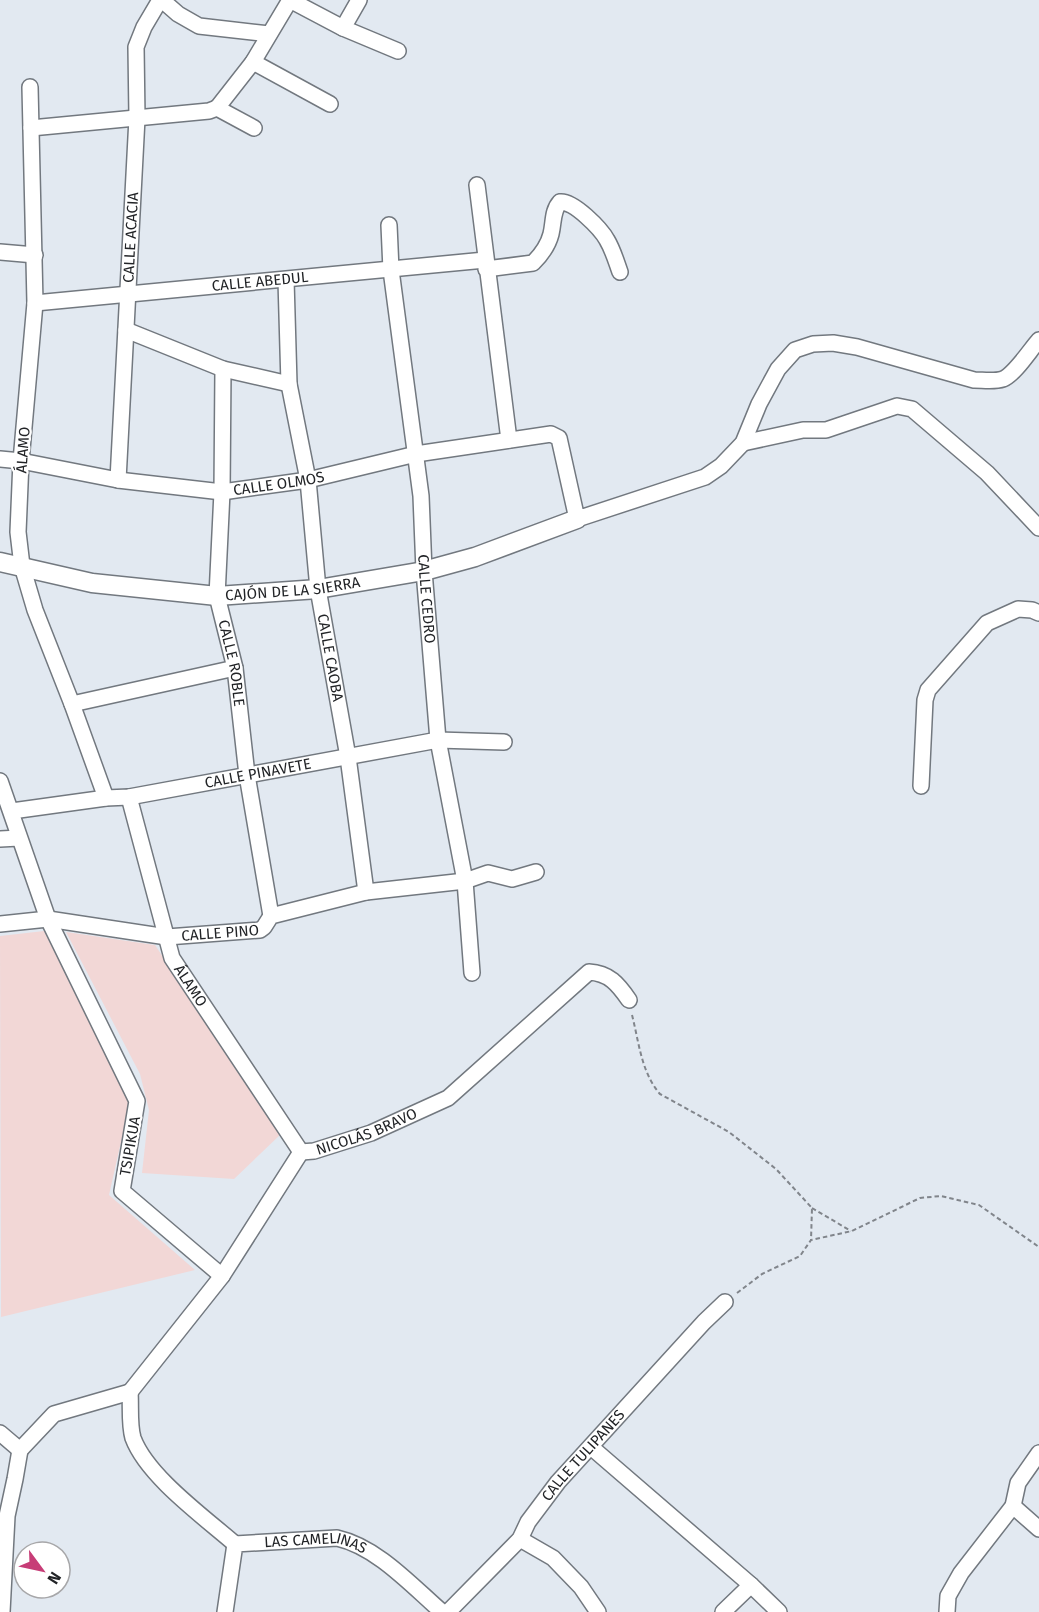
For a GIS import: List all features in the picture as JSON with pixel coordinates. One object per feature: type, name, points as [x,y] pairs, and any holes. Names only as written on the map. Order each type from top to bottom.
[{"type":"street","points":[[161,0],[178,14],[199,26],[269,34]]},
{"type":"street","name":"CALLE ACACIA","points":[[118,480],[138,118],[136,47],[144,27],[161,0]]},
{"type":"street","points":[[31,128],[209,111],[217,108],[253,62],[290,0],[343,28],[398,51]]},
{"type":"street","points":[[343,28],[358,0]]},
{"type":"street","points":[[253,62],[330,104]]},
{"type":"street","name":"ÁLAMO","points":[[30,87],[35,255],[34,303],[21,461],[18,532],[22,566],[34,610],[72,704],[106,798]]},
{"type":"street","points":[[217,108],[254,128]]},
{"type":"street","points":[[477,185],[508,440]]},
{"type":"street","name":"CALLE ABEDUL","points":[[34,303],[391,270],[533,263],[545,248],[551,234],[555,208],[560,201],[566,201],[575,206],[605,237],[620,272]]},
{"type":"street","name":"CALLE CEDRO","points":[[389,225],[391,270],[416,454],[438,740],[465,881],[472,973]]},
{"type":"street","points":[[0,252],[35,255]]},
{"type":"street","name":"CALLE CAOBA","points":[[286,280],[289,384],[308,480],[318,589],[348,757],[366,892]]},
{"type":"street","points":[[126,330],[223,369],[289,384]]},
{"type":"street","points":[[578,519],[705,477],[721,466],[743,443],[759,404],[778,369],[795,350],[813,344],[833,343],[857,347],[974,380],[994,381],[1004,378],[1011,372],[1039,340]]},
{"type":"street","name":"CALLE ROBLE","points":[[223,369],[222,492],[217,596],[235,668],[247,776],[271,916]]},
{"type":"street","points":[[743,443],[803,430],[826,430],[897,406],[906,406],[987,473],[1039,528]]},
{"type":"street","name":"CALLE OLMOS","points":[[0,459],[118,480],[222,492],[308,480],[416,454],[551,434],[559,438],[578,519]]},
{"type":"street","name":"CAJÓN DE LA SIERRA","points":[[0,562],[92,584],[217,596],[318,589],[424,571],[475,557],[578,519]]},
{"type":"street","points":[[921,786],[925,700],[928,690],[987,623],[1018,609],[1039,613]]},
{"type":"street","points":[[72,704],[235,668]]},
{"type":"street","name":"CALLE PINAVETE","points":[[12,812],[106,798],[129,797],[438,740],[504,742]]},
{"type":"street","points":[[0,782],[48,919]]},
{"type":"street","name":"ÁLAMO","points":[[129,797],[172,958],[301,1152]]},
{"type":"street","points":[[0,839],[19,838]]},
{"type":"street","name":"CALLE PINO","points":[[0,924],[48,919],[167,937],[260,930],[271,916],[366,892],[465,881],[488,873],[512,879],[536,872]]},
{"type":"street","name":"TSIPIKUA","points":[[48,919],[138,1101],[122,1191],[222,1276]]},
{"type":"street","name":"NICOLÁS BRAVO","points":[[130,1392],[222,1276],[301,1152],[314,1151],[371,1133],[448,1098],[589,972],[608,976],[629,1000]]},
{"type":"street","name":"CALLE TULIPANES","points":[[448,1612],[520,1539],[528,1522],[558,1482],[725,1302]]},
{"type":"street","points":[[2,1612],[3,1519],[15,1479],[20,1450],[54,1414],[130,1392],[132,1435],[140,1454],[173,1491],[235,1544],[225,1612]]},
{"type":"street","points":[[0,1433],[20,1450]]},
{"type":"street","points":[[591,1447],[751,1585],[779,1612]]},
{"type":"street","points":[[947,1612],[948,1596],[961,1573],[1013,1506],[1018,1483],[1039,1453]]},
{"type":"street","points":[[1013,1506],[1039,1528]]},
{"type":"street","name":"LAS CAMELINAS","points":[[235,1544],[337,1538],[351,1541],[370,1551],[442,1612]]},
{"type":"street","points":[[520,1539],[553,1558],[581,1587],[598,1612]]},
{"type":"street","points":[[723,1612],[751,1585]]},
{"type":"path","points":[[629,1000],[646,1071],[660,1094],[729,1132],[776,1169],[812,1208],[852,1231]]},
{"type":"path","points":[[811,1240],[852,1231],[920,1198],[941,1197],[979,1205],[1039,1247]]},
{"type":"path","points":[[725,1302],[762,1274],[800,1256],[811,1240],[812,1208]]},
{"type":"shaded area","points":[[44,931],[130,1102],[109,1195],[195,1270],[1,1317],[0,936]]},
{"type":"shaded area","points":[[66,932],[155,945],[281,1134],[234,1179],[142,1173],[149,1110],[140,1074]]}]
